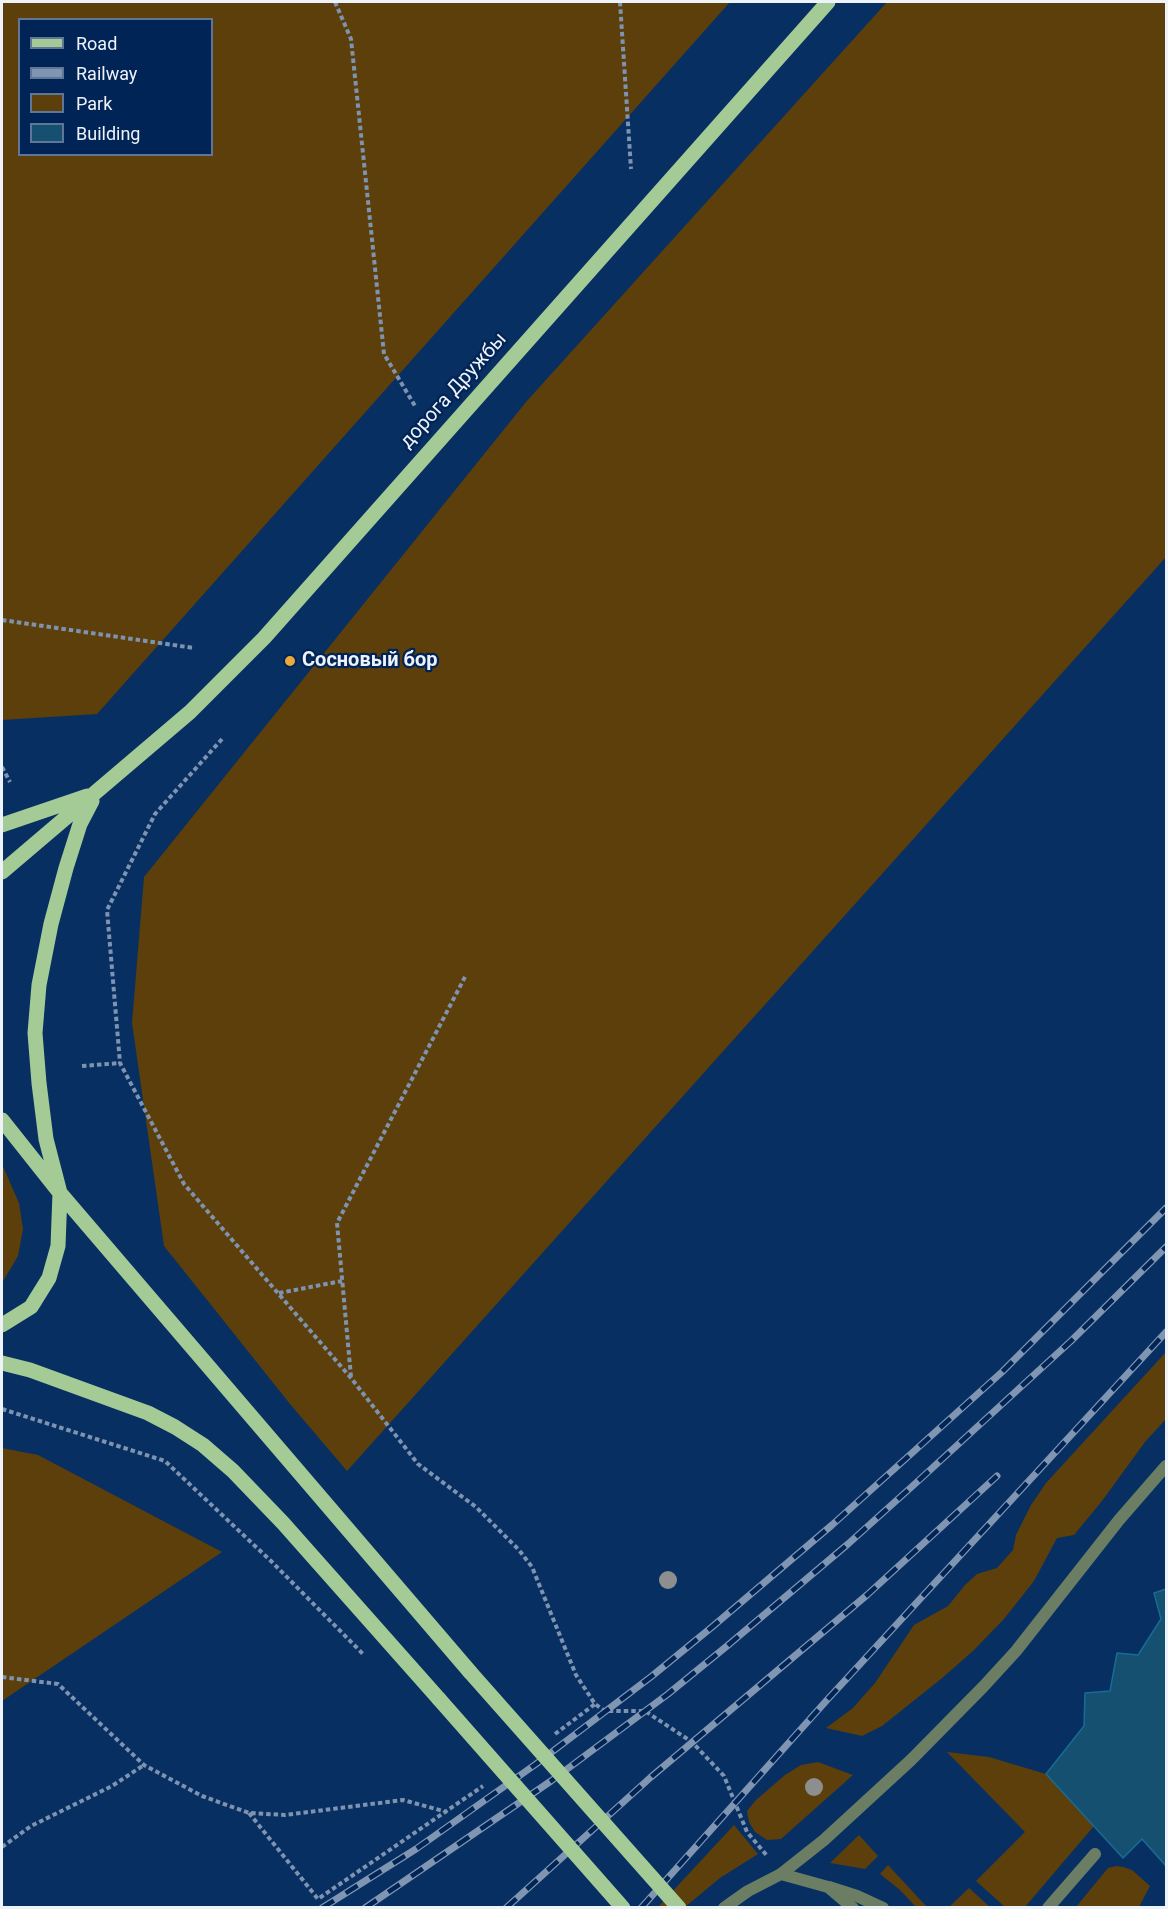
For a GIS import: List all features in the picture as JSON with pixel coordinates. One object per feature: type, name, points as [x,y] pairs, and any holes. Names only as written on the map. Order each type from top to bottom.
[{"type":"main road","name":"дорога Дружбы","points":[[2,872],[190,712],[264,638],[828,2]]},
{"type":"main road","points":[[2,825],[96,793]]},
{"type":"main road","points":[[2,1325],[31,1308],[50,1278],[58,1246],[60,1193],[46,1138],[35,1033],[39,985],[51,924],[66,868],[80,824],[96,793]]},
{"type":"main road","points":[[2,1120],[60,1193],[470,1672],[679,1908]]},
{"type":"main road","points":[[2,1363],[30,1370],[148,1413],[203,1445],[283,1523],[622,1908]]},
{"type":"street","points":[[724,1908],[748,1891],[781,1874],[824,1840],[903,1767],[1016,1651],[1119,1520],[1167,1466]]},
{"type":"street","points":[[1048,1908],[1095,1854]]},
{"type":"street","points":[[781,1874],[857,1896],[883,1908]]},
{"type":"street","points":[[828,1887],[853,1908]]},
{"type":"path","points":[[335,2],[351,39],[384,354],[415,406]]},
{"type":"path","points":[[620,2],[632,169]]},
{"type":"path","points":[[2,620],[194,648]]},
{"type":"path","points":[[222,739],[156,814],[107,910],[120,1063],[184,1184],[351,1378],[418,1464],[476,1507],[519,1550],[532,1567],[576,1675],[596,1704],[605,1711],[645,1711],[692,1742],[724,1776],[747,1832],[781,1874]]},
{"type":"path","points":[[2,767],[10,782]]},
{"type":"path","points":[[351,1378],[337,1223],[466,975]]},
{"type":"path","points":[[82,1066],[120,1063]]},
{"type":"path","points":[[279,1293],[342,1281]]},
{"type":"path","points":[[2,1409],[165,1461],[272,1562],[372,1663]]},
{"type":"path","points":[[2,1677],[58,1684],[144,1765],[202,1796],[249,1814],[285,1815],[403,1800],[447,1812]]},
{"type":"path","points":[[549,1738],[596,1704]]},
{"type":"path","points":[[2,1847],[32,1826],[112,1786],[144,1765]]},
{"type":"path","points":[[249,1814],[318,1899],[484,1785]]},
{"type":"green space","points":[[2,2],[730,2],[97,714],[2,720]]},
{"type":"green space","points":[[887,2],[1166,2],[1166,557],[347,1471],[290,1404],[164,1246],[132,1023],[144,877],[526,402]]},
{"type":"green space","points":[[2,1164],[19,1203],[23,1229],[18,1256],[2,1283]]},
{"type":"green space","points":[[1166,1352],[1166,1419],[1145,1442],[1074,1535],[1057,1538],[1034,1581],[1004,1619],[973,1651],[882,1726],[862,1736],[826,1728],[853,1708],[875,1683],[914,1625],[948,1606],[977,1574],[997,1568],[1013,1550],[1016,1535],[1031,1505],[1046,1483]]},
{"type":"green space","points":[[2,1448],[38,1455],[222,1552],[2,1701]]},
{"type":"green space","points":[[947,1752],[989,1757],[1046,1774],[1094,1826],[1025,1907],[1005,1907],[976,1881],[1025,1832]]},
{"type":"green space","points":[[818,1762],[853,1775],[781,1839],[767,1840],[755,1832],[749,1822],[747,1811],[756,1800],[785,1775],[801,1765]]},
{"type":"green space","points":[[734,1825],[758,1854],[720,1878],[685,1907],[657,1908]]},
{"type":"green space","points":[[859,1835],[878,1856],[865,1869],[830,1863]]},
{"type":"green space","points":[[888,1865],[927,1907],[916,1907],[880,1874]]},
{"type":"green space","points":[[1116,1866],[1132,1870],[1150,1886],[1139,1907],[1076,1907],[1108,1868]]},
{"type":"green space","points":[[969,1888],[990,1907],[949,1907]]},
{"type":"building","points":[[1166,1589],[1166,1866],[1142,1839],[1123,1858],[1046,1774],[1084,1726],[1085,1693],[1110,1691],[1117,1653],[1138,1655],[1161,1619],[1154,1593]]},
{"type":"railway","points":[[322,1908],[416,1849],[536,1764],[652,1676],[712,1627],[832,1525],[1002,1372],[1166,1208]]},
{"type":"railway","points":[[365,1908],[551,1781],[668,1694],[727,1646],[848,1544],[917,1482],[1071,1341],[1166,1247]]},
{"type":"railway","points":[[641,1908],[827,1700],[1166,1332]]},
{"type":"railway","points":[[506,1908],[651,1777],[867,1595],[997,1476]]},
{"type":"place","name":"Сосновый бор","points":[[290,661]]}]
